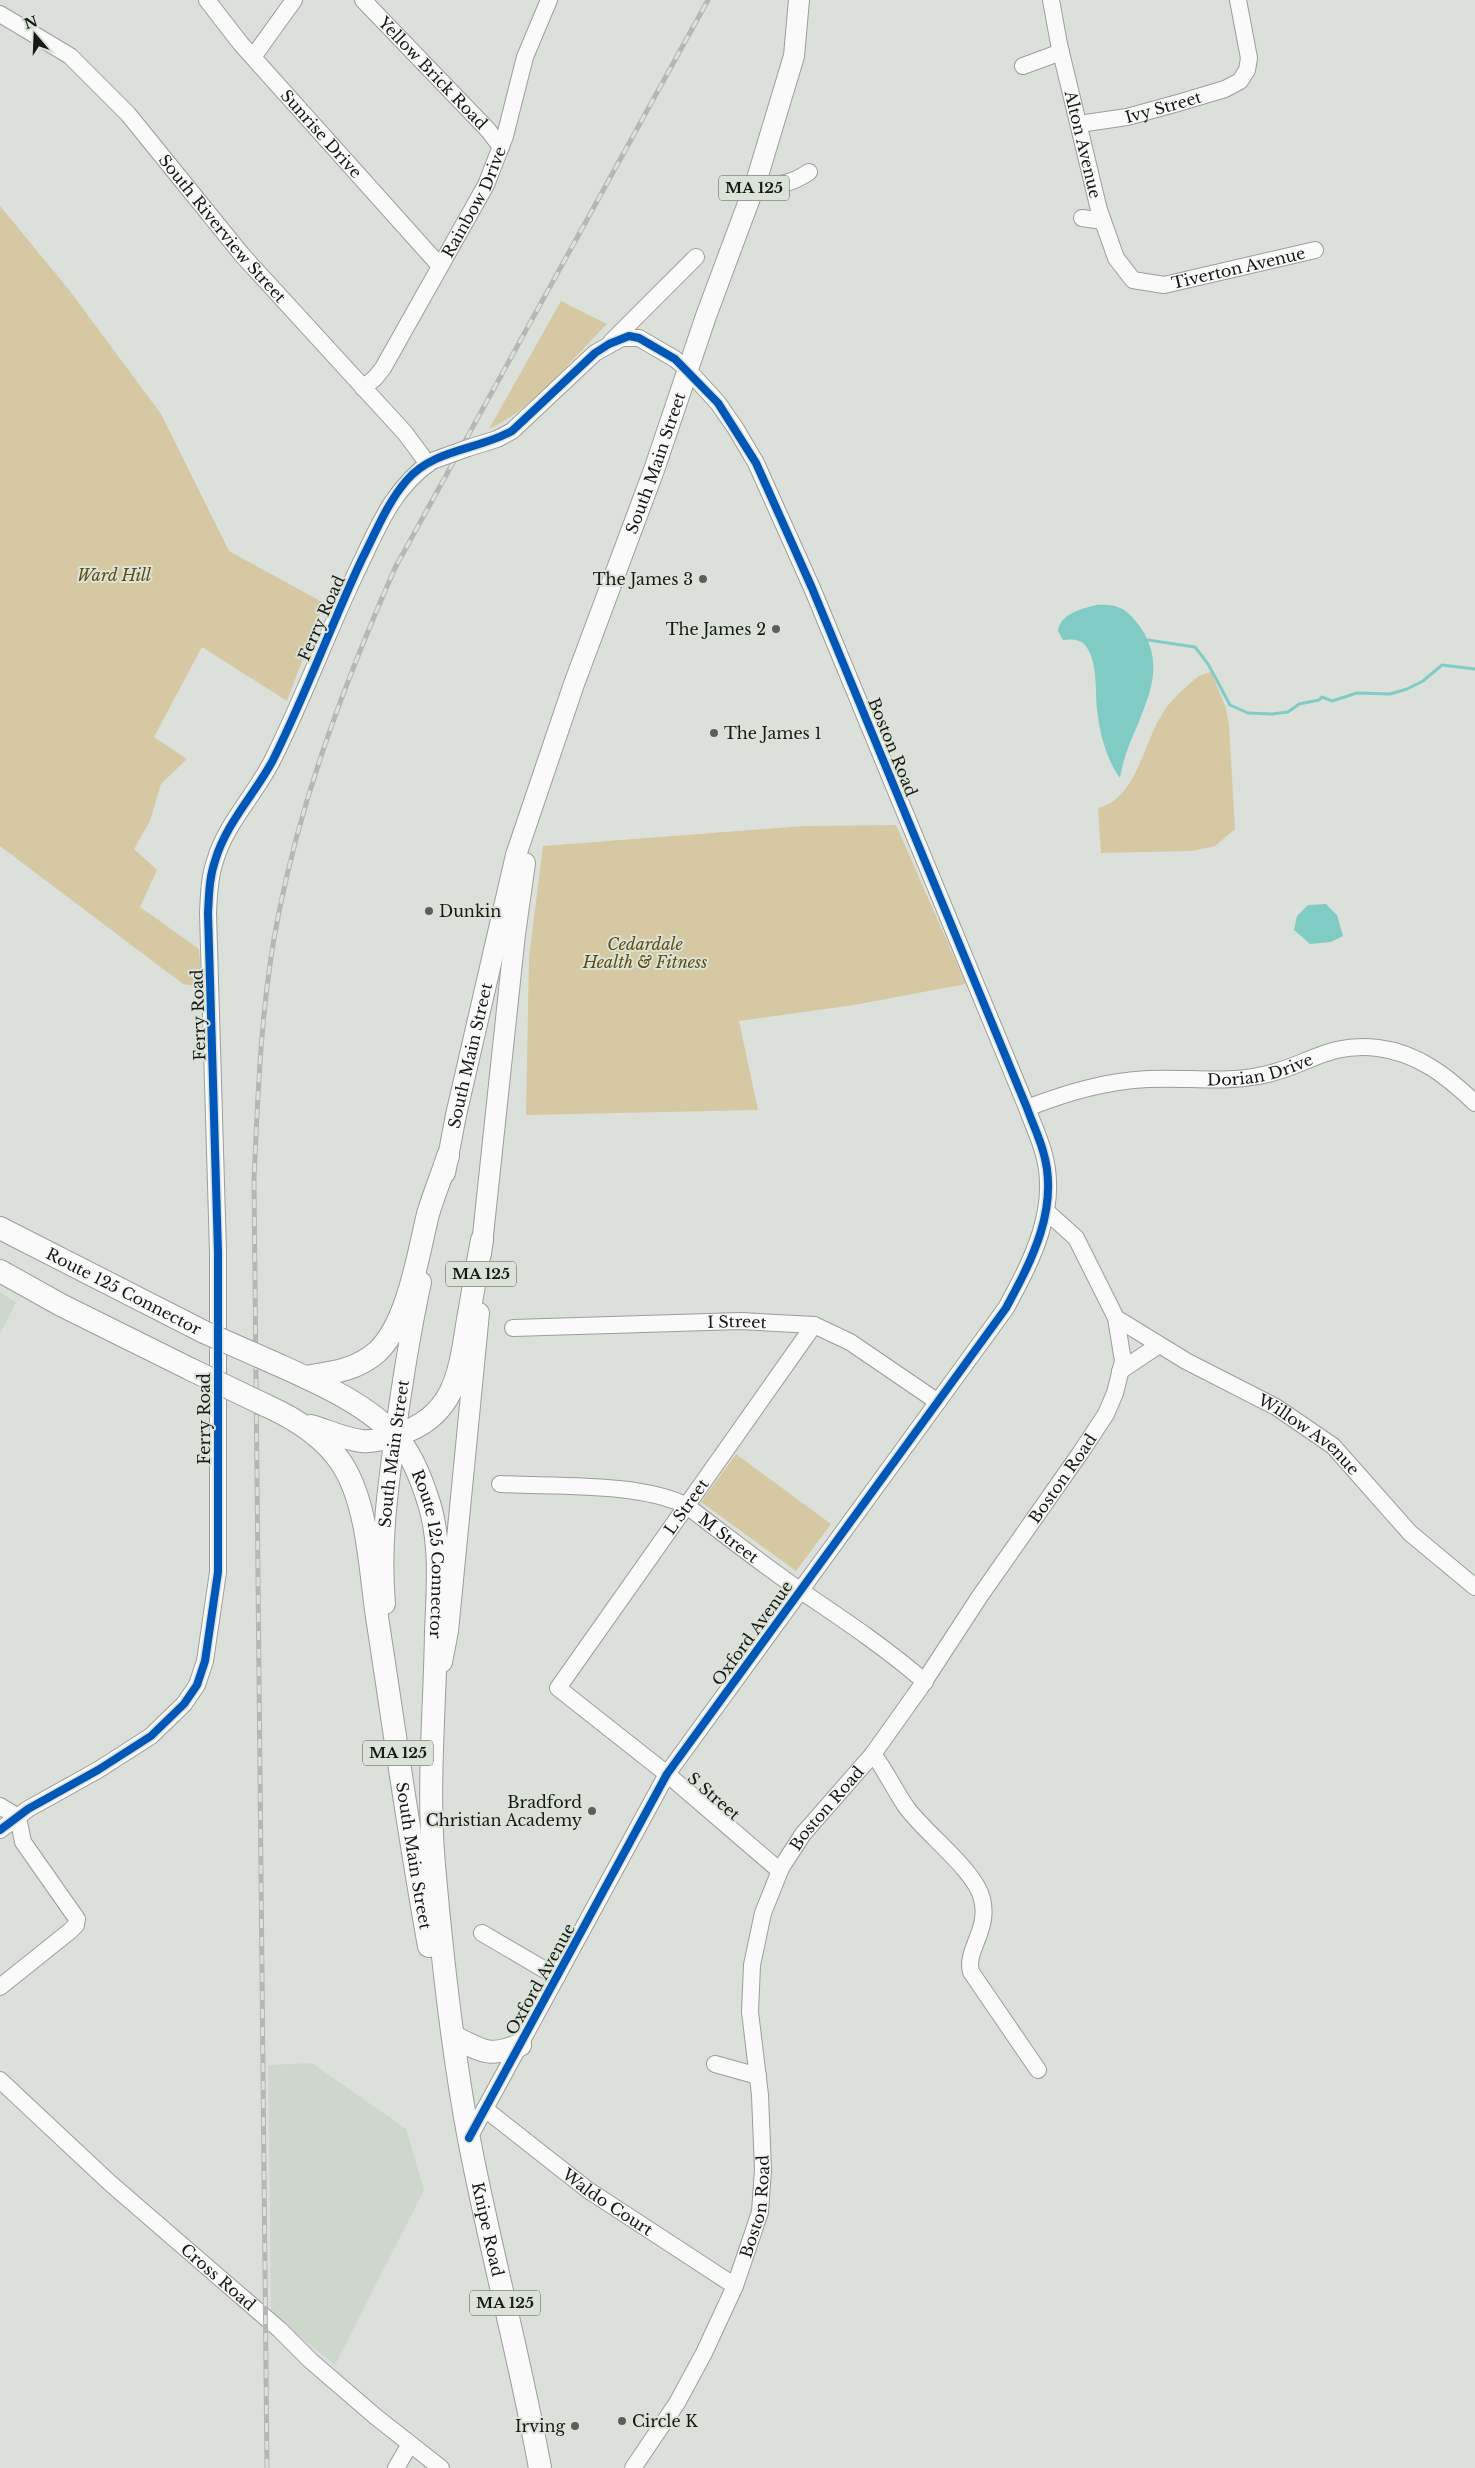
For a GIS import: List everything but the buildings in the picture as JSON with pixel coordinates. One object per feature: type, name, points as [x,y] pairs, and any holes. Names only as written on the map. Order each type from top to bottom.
[{"type":"highway","points":[[306,1377],[357,1365],[377,1352],[389,1337],[399,1320],[407,1298],[429,1211],[448,1156]]},
{"type":"highway","name":"Route 125 Connector","points":[[0,1228],[204,1332],[306,1377],[359,1408],[395,1436],[408,1453],[427,1496],[437,1545],[435,1706]]},
{"type":"highway","points":[[0,1271],[61,1305],[303,1424],[352,1440],[374,1440],[413,1430],[434,1416],[456,1383],[460,1371],[482,1240]]},
{"type":"highway","points":[[303,1424],[341,1462],[354,1490],[364,1528],[386,1668]]},
{"type":"highway","name":"South Main Street","points":[[386,1668],[417,1884],[448,2044],[459,2078]]},
{"type":"highway","name":"South Main Street","points":[[435,1706],[432,1795],[433,1862],[448,2002],[469,2138]]},
{"type":"highway","points":[[454,2037],[480,2050],[492,2053],[501,2052],[520,2045]]},
{"type":"highway","name":"Knipe Road","points":[[469,2138],[540,2468]]},
{"type":"main road","name":"South Main Street","points":[[386,1668],[388,1644],[383,1534],[387,1488],[409,1338],[510,878],[574,684],[756,182],[794,56],[799,0]]},
{"type":"main road","name":"South Main Street","points":[[435,1706],[448,1631],[479,1312],[482,1240],[488,1208],[515,934],[529,842],[524,835]]},
{"type":"street","name":"Sunrise Drive","points":[[208,0],[227,28],[252,57],[440,266]]},
{"type":"street","points":[[252,57],[294,0]]},
{"type":"street","name":"Yellow Brick Road","points":[[363,0],[488,130],[501,147]]},
{"type":"street","name":"Alton Avenue","points":[[1051,0],[1061,52],[1102,221],[1116,258],[1133,280]]},
{"type":"street","name":"Ivy Street","points":[[1080,124],[1127,117],[1178,104],[1225,89],[1243,77],[1247,70],[1249,58],[1238,0]]},
{"type":"street","name":"Rainbow Drive","points":[[363,388],[383,368],[486,186],[501,147],[525,58],[545,2]]},
{"type":"street","name":"South Riverview Street","points":[[0,14],[70,56],[90,76],[153,142],[243,256],[430,462]]},
{"type":"street","points":[[1023,66],[1061,52]]},
{"type":"street","points":[[756,182],[770,185],[784,184],[796,180],[809,172]]},
{"type":"street","points":[[1082,218],[1102,221]]},
{"type":"street","name":"Tiverton Avenue","points":[[1133,280],[1164,285],[1315,250]]},
{"type":"street","points":[[609,344],[696,257]]},
{"type":"street","name":"Ferry Road","points":[[0,1830],[18,1817],[151,1736],[184,1704],[196,1685],[206,1661],[215,1600],[218,1553],[218,1252],[208,914],[210,880],[222,844],[241,808],[258,786],[272,760],[334,619],[379,525],[392,500],[408,479],[430,462],[497,439],[512,431],[582,365],[609,344],[629,336],[639,338],[675,359],[688,370]]},
{"type":"street","name":"Boston Road","points":[[688,370],[718,403],[736,429],[770,492],[863,706],[1043,1151]]},
{"type":"street","name":"Dorian Drive","points":[[1027,1108],[1069,1092],[1118,1082],[1146,1079],[1239,1079],[1260,1076],[1321,1053],[1358,1046],[1397,1051],[1430,1065],[1475,1103]]},
{"type":"street","name":"Oxford Avenue","points":[[469,2138],[650,1802],[667,1774],[1006,1308],[1026,1274],[1041,1235],[1046,1210],[1048,1188],[1043,1151]]},
{"type":"street","name":"Boston Road","points":[[633,2468],[692,2378],[735,2286],[760,2212],[763,2189],[758,2076],[750,2012],[752,1965],[763,1913],[780,1871],[803,1834],[873,1754],[925,1682],[980,1596],[1106,1414],[1115,1393],[1122,1353],[1116,1318],[1076,1238],[1046,1210]]},
{"type":"street","name":"Willow Avenue","points":[[1116,1318],[1186,1361],[1250,1392],[1302,1424],[1333,1446],[1410,1533],[1475,1587]]},
{"type":"street","name":"I Street","points":[[512,1328],[742,1321],[814,1325],[850,1342],[938,1402]]},
{"type":"street","name":"L Street","points":[[558,1688],[814,1325]]},
{"type":"street","points":[[1120,1371],[1159,1345]]},
{"type":"street","name":"M Street","points":[[500,1484],[628,1490],[657,1494],[687,1506],[801,1590],[886,1649],[925,1682]]},
{"type":"street","name":"S Street","points":[[558,1688],[667,1774],[780,1871]]},
{"type":"street","points":[[873,1754],[907,1808],[924,1829],[956,1861],[982,1896],[984,1924],[970,1958],[971,1972],[1038,2070]]},
{"type":"street","points":[[0,1806],[18,1817],[18,1829],[23,1842],[76,1920],[76,1926],[0,1987]]},
{"type":"street","points":[[482,1933],[557,1977]]},
{"type":"street","points":[[715,2064],[758,2076]]},
{"type":"street","name":"Cross Road","points":[[0,2080],[117,2189],[280,2330],[329,2377],[441,2468]]},
{"type":"street","name":"Waldo Court","points":[[485,2109],[588,2190],[735,2286]]},
{"type":"street","points":[[396,2468],[410,2444]]},
{"type":"shaded area","points":[[0,1292],[16,1303],[0,1334]]},
{"type":"shaded area","points":[[312,2063],[406,2129],[424,2190],[335,2365],[271,2314],[268,2065]]},
{"type":"green space","name":"Ward Hill","points":[[0,206],[70,291],[161,414],[229,551],[324,603],[287,701],[202,647],[154,737],[187,759],[161,784],[150,821],[134,849],[157,870],[140,907],[199,949],[202,987],[183,984],[0,846]]},
{"type":"green space","points":[[561,301],[607,324],[537,396],[505,420],[489,429]]},
{"type":"green space","points":[[1211,672],[1226,708],[1229,725],[1235,829],[1215,846],[1192,851],[1101,853],[1098,808],[1111,803],[1130,783],[1155,728],[1169,704],[1197,678]]},
{"type":"green space","name":"Cedardale Health & Fitness","points":[[896,825],[966,984],[854,1005],[739,1021],[758,1110],[526,1115],[529,957],[543,846],[803,826]]},
{"type":"green space","points":[[736,1454],[831,1524],[796,1571],[701,1502]]},
{"type":"water","points":[[1096,605],[1115,606],[1124,610],[1133,618],[1149,643],[1153,663],[1152,682],[1147,701],[1125,758],[1120,778],[1107,754],[1101,735],[1092,659],[1085,645],[1078,641],[1063,640],[1058,631],[1067,616]]},
{"type":"water","points":[[1326,904],[1337,915],[1343,936],[1331,942],[1310,944],[1294,930],[1297,916],[1308,905]]},
{"type":"waterway","points":[[1148,640],[1195,647],[1208,664],[1230,705],[1248,713],[1272,714],[1288,712],[1299,704],[1319,700],[1322,697],[1332,701],[1357,693],[1390,694],[1407,689],[1423,681],[1442,665],[1475,669]]},
{"type":"railway","points":[[267,2468],[254,1180],[261,1046],[273,945],[289,867],[313,780],[343,694],[395,568],[708,0]]},
{"type":"cycle path","points":[[0,1830],[28,1809],[98,1770],[151,1736],[184,1704],[197,1685],[205,1661],[218,1572],[218,1252],[208,913],[212,874],[220,847],[233,821],[273,760],[362,559],[388,508],[407,480],[430,462],[512,431],[595,353],[609,344],[629,336],[639,338],[675,359],[718,403],[756,463],[812,588],[1040,1140],[1047,1172],[1048,1192],[1046,1213],[1034,1252],[1006,1308],[667,1774],[469,2138]]},
{"type":"place","name":"The James 3","points":[[703,579]]},
{"type":"place","name":"The James 2","points":[[776,629]]},
{"type":"place","name":"The James 1","points":[[714,733]]},
{"type":"place","name":"Dunkin","points":[[429,911]]},
{"type":"place","name":"Bradford Christian Academy","points":[[592,1811]]},
{"type":"place","name":"Circle K","points":[[622,2421]]},
{"type":"place","name":"Irving","points":[[575,2426]]}]
